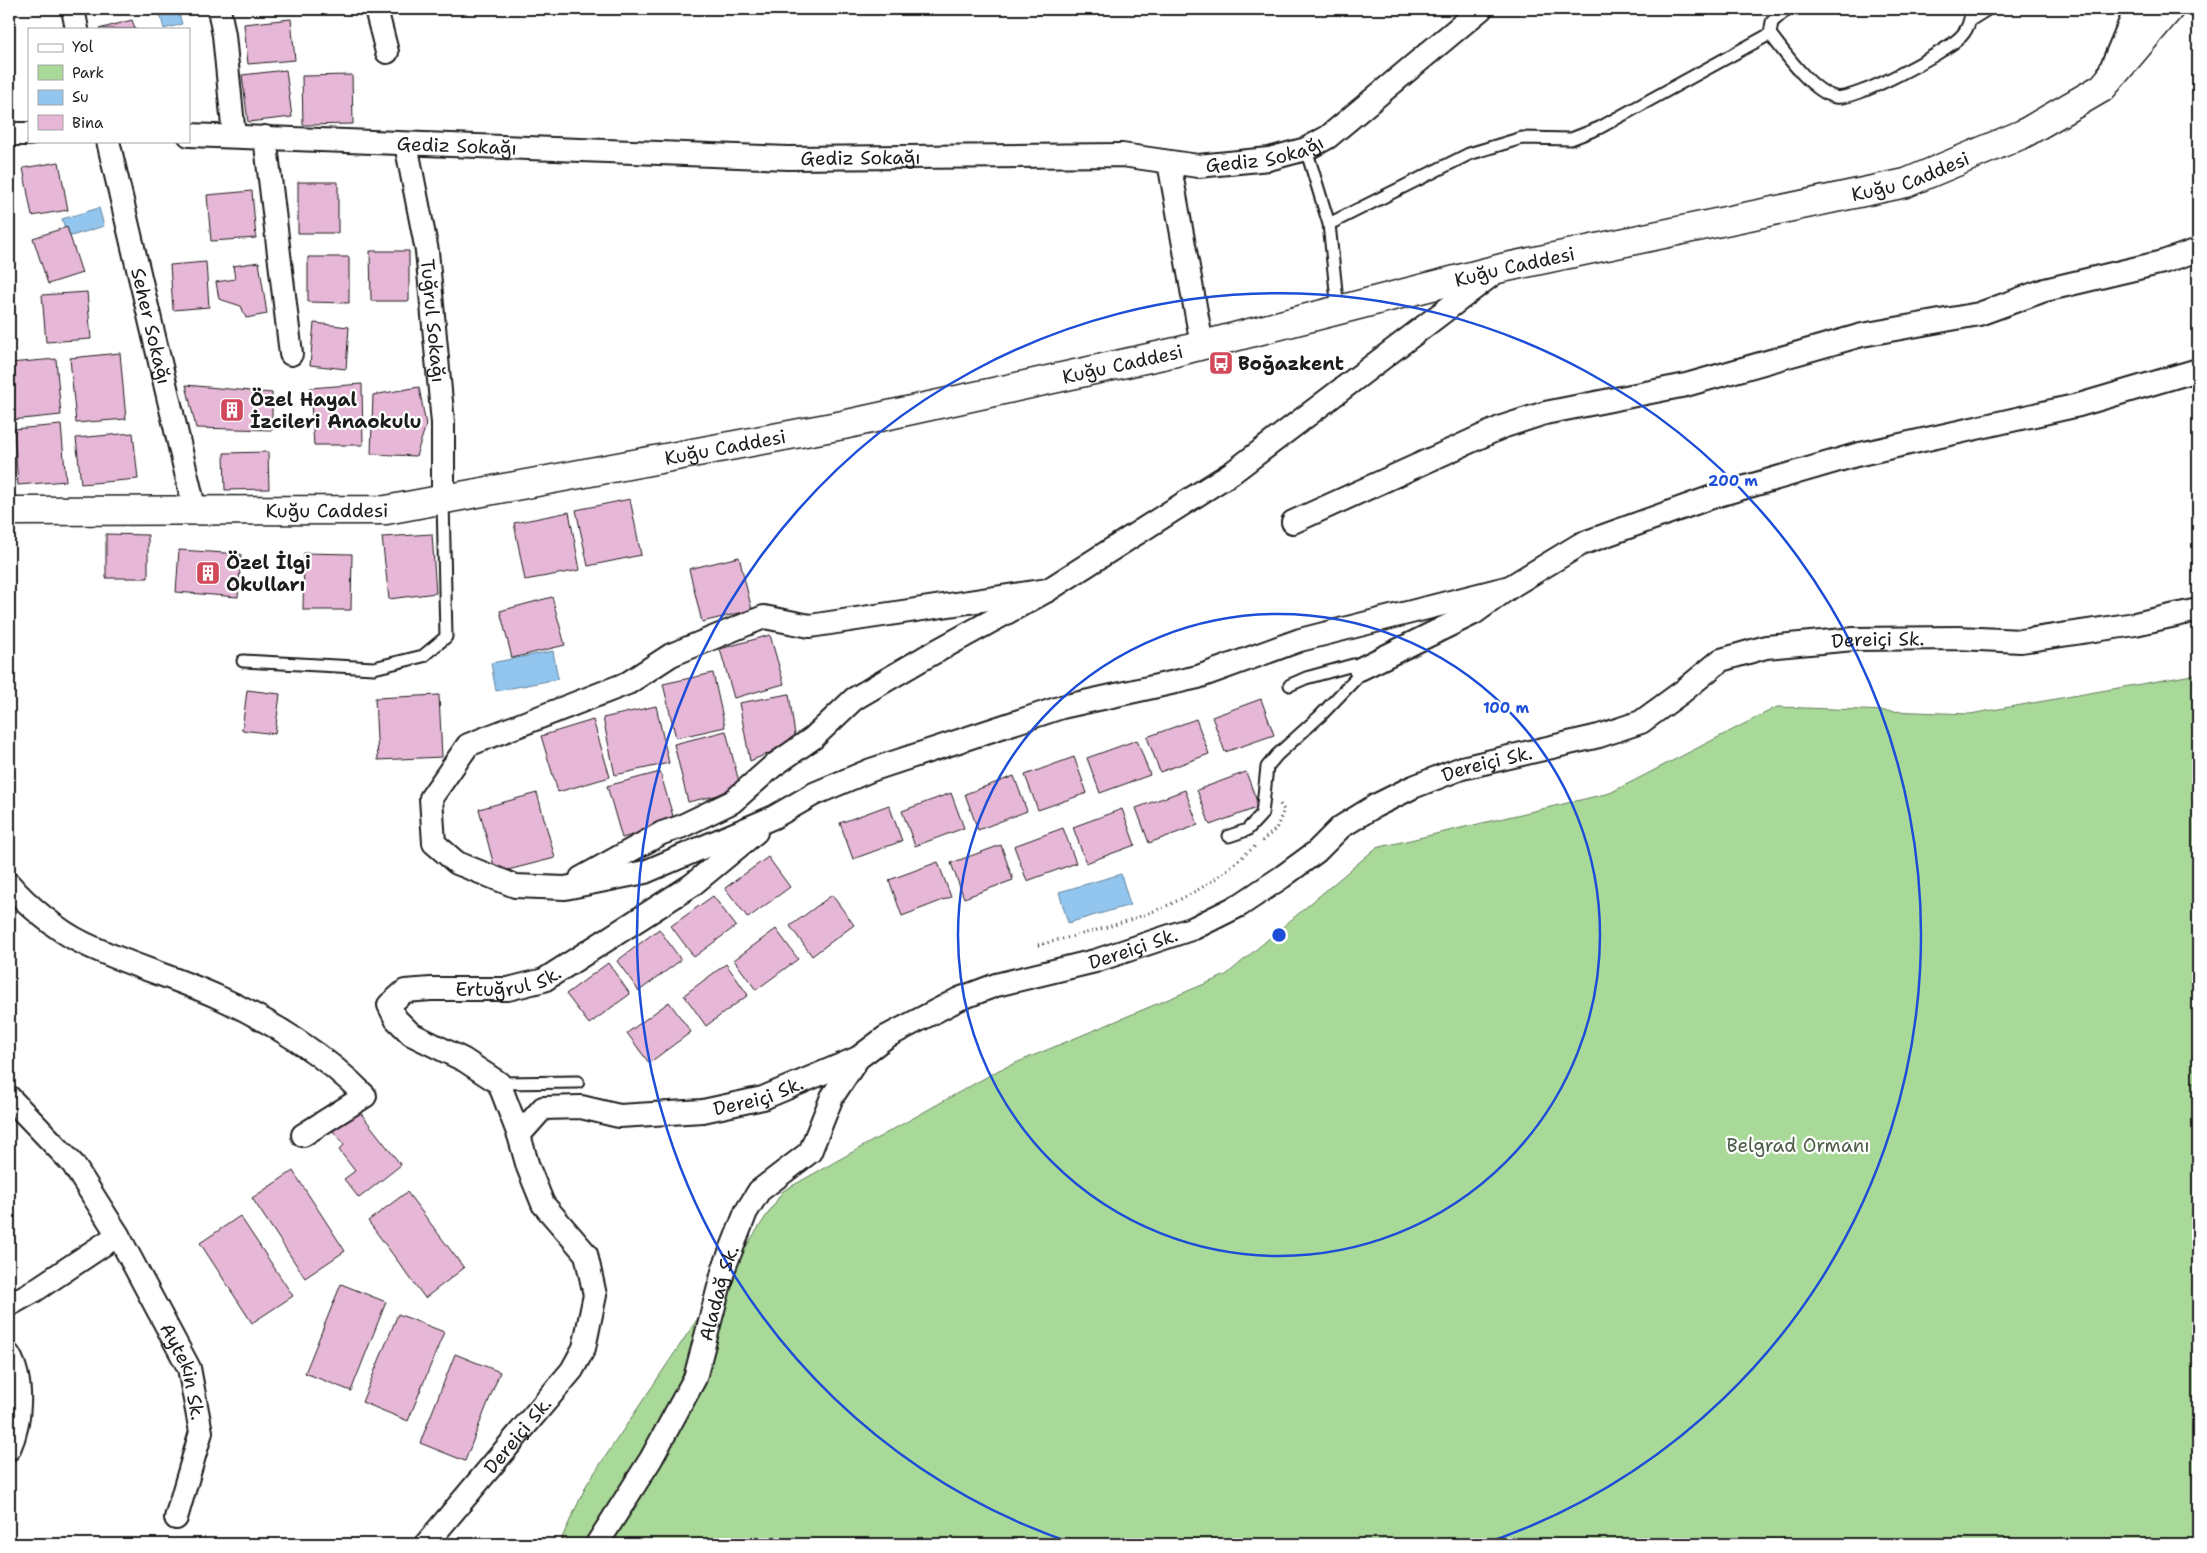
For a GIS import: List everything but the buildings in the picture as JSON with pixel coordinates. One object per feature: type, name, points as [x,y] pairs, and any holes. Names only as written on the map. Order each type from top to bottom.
[{"type":"street","points":[[72,9],[77,28]]},
{"type":"street","points":[[219,9],[224,35],[234,136]]},
{"type":"street","points":[[376,9],[387,52]]},
{"type":"street","name":"Gediz Sokağı","points":[[190,135],[788,158],[1122,155],[1198,166],[1269,159],[1306,149],[1328,137],[1481,9]]},
{"type":"street","points":[[2102,88],[2136,9]]},
{"type":"street","name":"Kuğu Caddesi","points":[[9,511],[386,510],[843,425],[1202,345],[1502,268],[1906,183],[2023,134],[2102,88],[2169,9]]},
{"type":"street","points":[[9,134],[28,134]]},
{"type":"street","points":[[264,137],[291,354]]},
{"type":"street","name":"Seher Sokağı","points":[[108,142],[195,511]]},
{"type":"street","name":"Tuğrul Sokağı","points":[[406,144],[428,260],[443,423],[443,500]]},
{"type":"street","points":[[1169,162],[1202,345]]},
{"type":"street","points":[[1293,522],[1502,427],[1545,413],[1686,385],[1862,335],[1979,314],[2044,290],[2164,262],[2198,250]]},
{"type":"street","points":[[565,888],[662,833],[680,828],[732,802],[773,766],[813,738],[854,699],[1048,590],[1233,472],[1502,268]]},
{"type":"street","points":[[1360,669],[1474,613],[1510,587],[1580,544],[1715,496],[1856,455],[2079,405],[2198,370]]},
{"type":"street","points":[[1048,590],[810,626],[764,617],[671,655],[628,683],[468,744],[431,798],[434,843],[456,863],[515,886],[565,888],[645,872],[774,817],[814,794],[871,770],[1062,707],[1198,678],[1300,640],[1510,587]]},
{"type":"street","name":"Dereiçi Sk.","points":[[426,1544],[572,1370],[584,1348],[595,1295],[586,1254],[543,1204],[528,1167],[519,1135],[543,1108],[580,1107],[619,1116],[702,1111],[763,1098],[858,1058],[886,1037],[959,999],[996,985],[1095,961],[1194,928],[1240,905],[1282,878],[1316,852],[1341,827],[1375,806],[1413,787],[1462,768],[1599,736],[1641,722],[1721,660],[1766,647],[1854,639],[1958,638],[2022,641],[2135,624],[2198,610]]},
{"type":"street","name":"Ertuğrul Sk.","points":[[499,1083],[464,1060],[411,1034],[396,1019],[390,1004],[405,991],[430,989],[508,989],[544,980],[692,885],[774,817]]},
{"type":"street","points":[[9,884],[48,920],[82,943],[217,996],[263,1020],[324,1060],[350,1080],[365,1096],[303,1135]]},
{"type":"street","name":"Aladağ Sk.","points":[[597,1544],[651,1459],[695,1378],[724,1268],[746,1212],[759,1192],[810,1152],[832,1097],[858,1058]]},
{"type":"street","points":[[499,1083],[519,1135]]},
{"type":"street","name":"Aytekin Sk.","points":[[9,1097],[74,1164],[118,1234],[189,1368],[200,1432],[176,1518]]},
{"type":"street","points":[[9,1305],[34,1291],[118,1234]]},
{"type":"street","points":[[9,1355],[20,1398],[16,1433],[9,1449]]},
{"type":"lane","points":[[1770,34],[1772,22],[1787,9]]},
{"type":"lane","points":[[1770,34],[1819,90],[1836,98],[1853,96],[1907,71],[1959,39],[1971,14],[1988,9]]},
{"type":"lane","points":[[1329,224],[1468,154],[1522,138],[1572,139],[1599,128],[1770,34]]},
{"type":"lane","points":[[1306,149],[1329,224],[1338,310]]},
{"type":"lane","points":[[243,661],[374,668],[423,656],[446,637],[443,500]]},
{"type":"lane","points":[[1229,836],[1247,830],[1262,814],[1267,767],[1362,672],[1353,665],[1306,678],[1290,685]]},
{"type":"lane","points":[[499,1083],[578,1082]]},
{"type":"path","points":[[1038,945],[1135,918],[1182,898],[1210,883],[1276,828]]},
{"type":"green space","name":"Belgrad Ormanı","points":[[2198,674],[2198,1544],[559,1544],[587,1484],[783,1191],[999,1070],[1226,975],[1376,848],[1610,793],[1777,707],[1970,714]]},
{"type":"water","points":[[159,10],[179,14],[182,24],[164,28]]},
{"type":"water","points":[[99,208],[104,226],[68,237],[62,219]]},
{"type":"water","points":[[553,651],[558,679],[496,691],[491,663]]},
{"type":"water","points":[[1121,874],[1130,905],[1068,923],[1059,892]]},
{"type":"place","name":"Boğazkent","points":[[1221,363]]},
{"type":"place","name":"Özel Hayal İzcileri Anaokulu","points":[[232,410]]},
{"type":"place","name":"Özel İlgi Okulları","points":[[208,573]]}]
